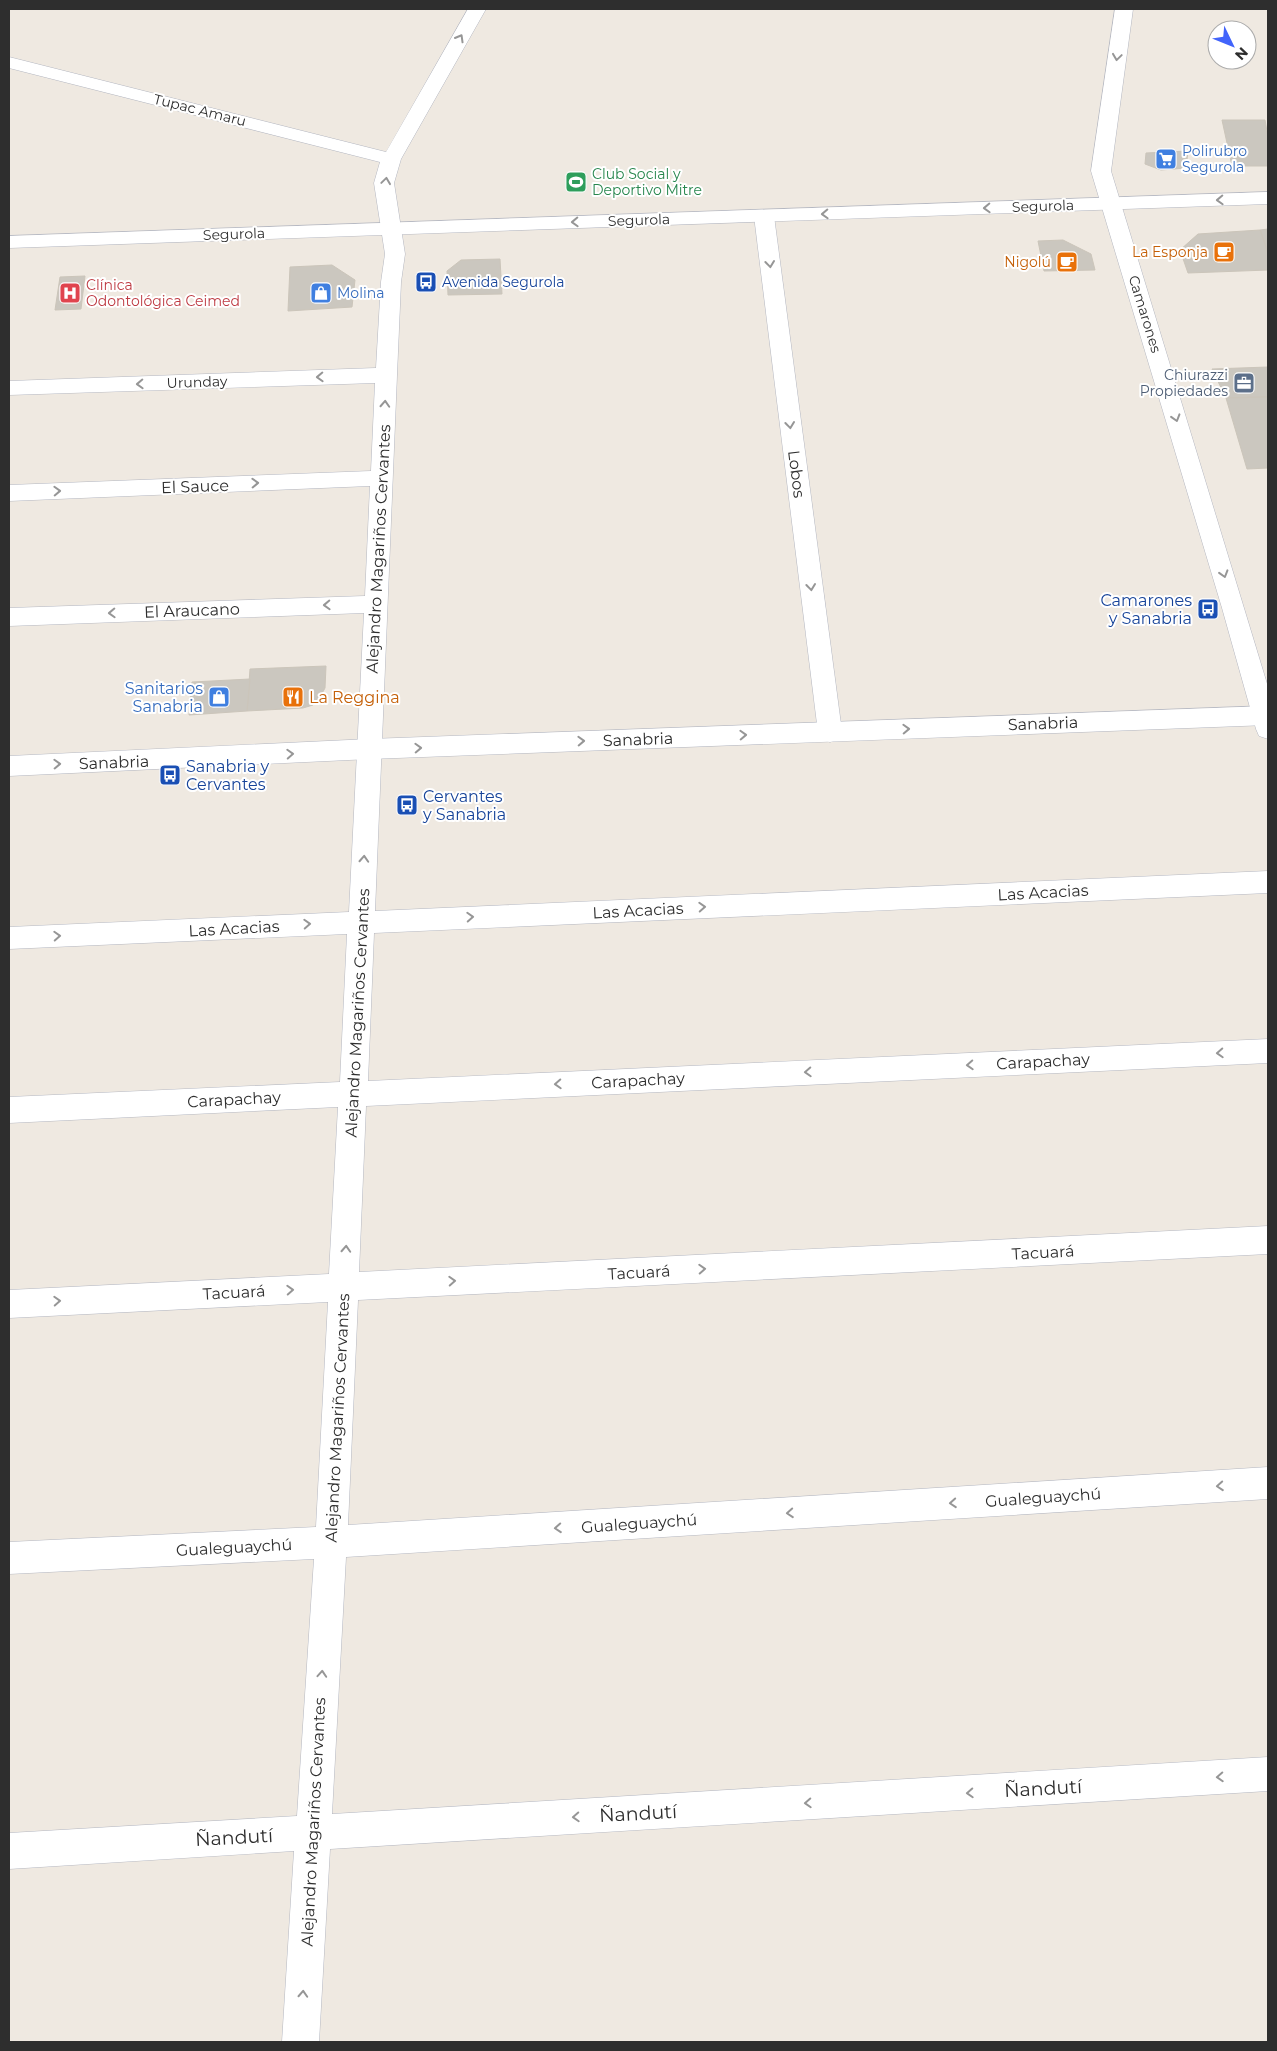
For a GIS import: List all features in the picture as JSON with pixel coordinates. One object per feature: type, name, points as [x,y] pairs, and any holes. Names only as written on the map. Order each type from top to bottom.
[{"type":"street","name":"Alejandro Magariños Cervantes","points":[[300,2042],[344,1287],[386,375],[391,282],[395,254],[384,183],[391,159],[477,9]]},
{"type":"street","name":"Camarones","points":[[1124,9],[1101,171],[1267,720]]},
{"type":"street","name":"Tupac Amaru","points":[[9,62],[391,159]]},
{"type":"street","name":"Segurola","points":[[9,242],[1268,198]]},
{"type":"street","name":"Lobos","points":[[764,216],[830,732]]},
{"type":"street","name":"Urunday","points":[[9,388],[386,375]]},
{"type":"street","name":"El Sauce","points":[[9,493],[382,478]]},
{"type":"street","name":"El Araucano","points":[[9,617],[376,604]]},
{"type":"street","name":"Sanabria","points":[[9,766],[830,732],[1267,720]]},
{"type":"street","name":"Las Acacias","points":[[9,938],[1268,882]]},
{"type":"street","name":"Carapachay","points":[[9,1110],[1268,1050]]},
{"type":"street","name":"Tacuará","points":[[9,1304],[1268,1240]]},
{"type":"street","name":"Gualeguaychú","points":[[9,1558],[330,1542],[1268,1483]]},
{"type":"street","name":"Ñandutí","points":[[9,1851],[1268,1774]]},
{"type":"building","points":[[1222,120],[1265,120],[1268,137],[1268,166],[1232,166]]},
{"type":"building","name":"Polirubro Segurola","points":[[1188,151],[1186,168],[1161,170],[1145,164],[1146,153]]},
{"type":"building","points":[[1268,229],[1268,253],[1260,230]]},
{"type":"building","name":"La Esponja","points":[[1260,230],[1268,253],[1268,270],[1188,273],[1180,250],[1198,234]]},
{"type":"building","name":"Nigolú","points":[[1063,240],[1091,254],[1095,270],[1044,271],[1038,241]]},
{"type":"building","points":[[500,259],[502,294],[448,295],[447,271],[461,260]]},
{"type":"building","name":"Molina","points":[[332,265],[355,280],[352,307],[288,311],[290,267]]},
{"type":"building","name":"Clínica Odontológica Ceimed","points":[[85,276],[81,309],[55,310],[60,277]]},
{"type":"building","name":"Chiurazzi Propiedades","points":[[1268,367],[1268,397],[1226,398],[1212,369]]},
{"type":"building","points":[[1268,397],[1268,468],[1247,469],[1226,398]]},
{"type":"building","points":[[326,666],[325,688],[313,705],[303,708],[247,711],[250,669]]},
{"type":"building","name":"Sanitarios Sanabria","points":[[250,679],[247,711],[189,715],[192,682]]},
{"type":"place","name":"Polirubro Segurola","points":[[1166,159]]},
{"type":"place","name":"Club Social y Deportivo Mitre","points":[[576,182]]},
{"type":"place","name":"La Esponja","points":[[1224,252]]},
{"type":"place","name":"Nigolú","points":[[1067,262]]},
{"type":"place","name":"Avenida Segurola","points":[[426,282]]},
{"type":"place","name":"Clínica Odontológica Ceimed","points":[[70,293]]},
{"type":"place","name":"Molina","points":[[321,293]]},
{"type":"place","name":"Chiurazzi Propiedades","points":[[1244,383]]},
{"type":"place","name":"Camarones y Sanabria","points":[[1208,609]]},
{"type":"place","name":"Sanitarios Sanabria","points":[[219,697]]},
{"type":"place","name":"La Reggina","points":[[293,697]]},
{"type":"place","name":"Sanabria y Cervantes","points":[[170,775]]},
{"type":"place","name":"Cervantes y Sanabria","points":[[407,805]]}]
